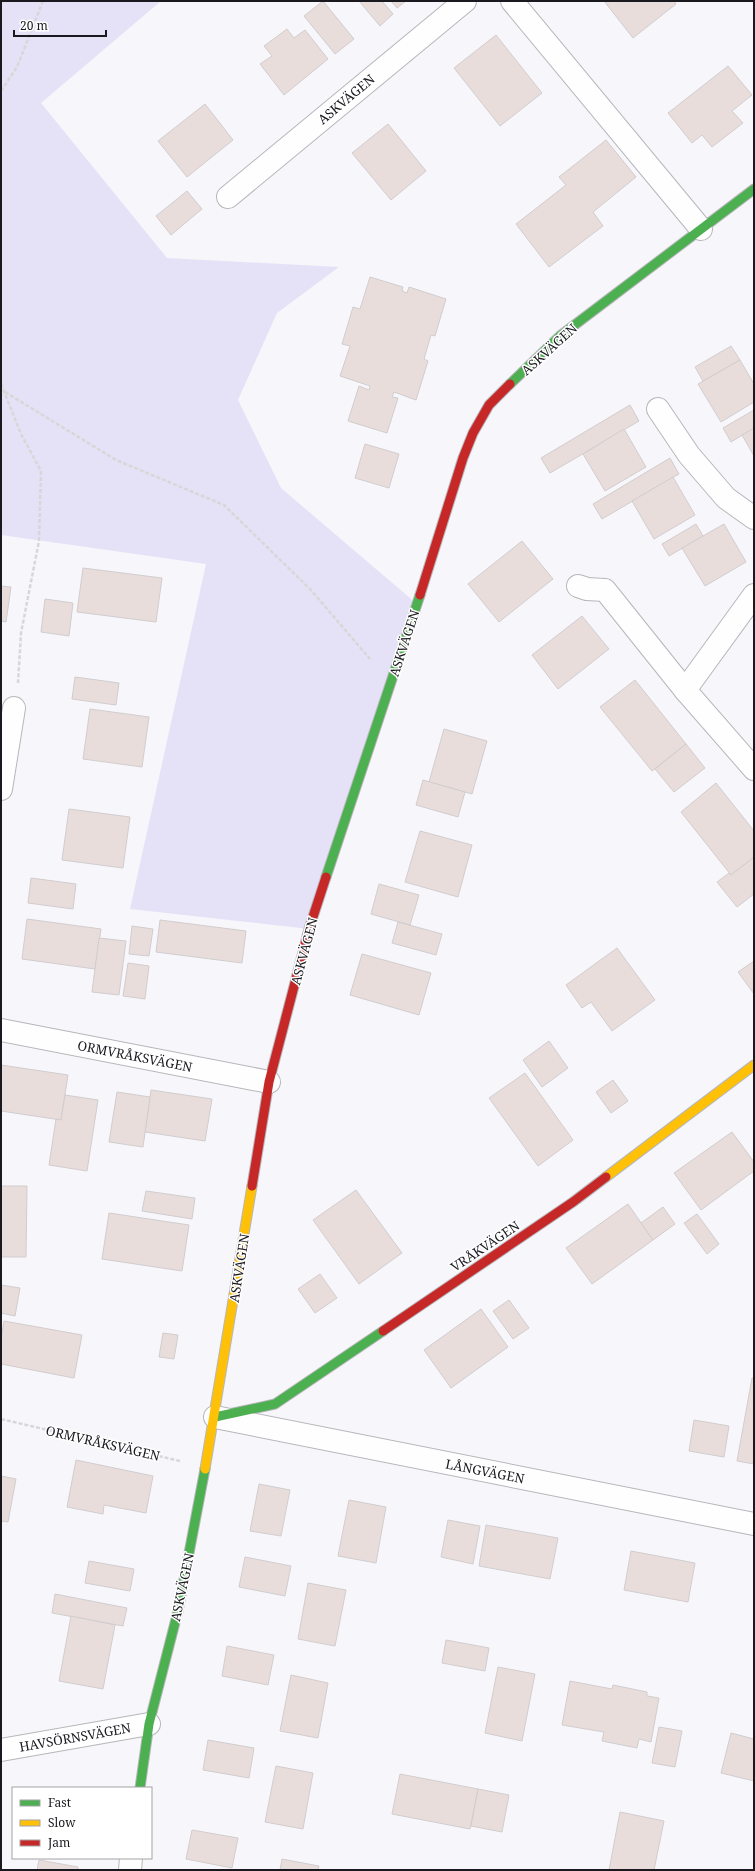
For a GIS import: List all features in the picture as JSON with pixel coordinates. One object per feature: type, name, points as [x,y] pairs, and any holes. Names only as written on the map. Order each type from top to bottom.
[{"type":"street","name":"ASKVÄGEN","points":[[228,197],[465,1]]},
{"type":"street","points":[[512,1],[701,228]]},
{"type":"street","name":"ASKVÄGEN","points":[[140,1787],[149,1724],[178,1610],[215,1417],[269,1082],[309,929],[391,683],[463,458],[473,433],[489,405],[560,336],[754,189]]},
{"type":"street","points":[[658,409],[689,455],[726,498],[754,518]]},
{"type":"street","points":[[578,586],[587,589],[605,590],[685,690],[754,770]]},
{"type":"street","points":[[685,690],[754,594]]},
{"type":"street","points":[[1,790],[14,708]]},
{"type":"street","name":"ORMVRÅKSVÄGEN","points":[[1,1030],[269,1082]]},
{"type":"street","name":"VRÅKVÄGEN","points":[[215,1417],[275,1404],[573,1202],[754,1065]]},
{"type":"street","name":"LÅNGVÄGEN","points":[[215,1417],[754,1524]]},
{"type":"street","name":"HAVSÖRNSVÄGEN","points":[[1,1750],[149,1724]]},
{"type":"street","points":[[130,1870],[131,1859]]},
{"type":"path","points":[[1,91],[17,67],[43,1]]},
{"type":"path","points":[[1,384],[21,434],[41,471],[39,541],[21,633],[19,672],[14,708]]},
{"type":"path","points":[[5,392],[116,460],[224,505],[310,589],[391,683]]},
{"type":"path","name":"ORMVRÅKSVÄGEN","points":[[1,1419],[205,1467]]},
{"type":"shaded area","points":[[1,1],[161,1],[41,103],[167,258],[339,267],[277,313],[238,400],[281,488],[417,604],[309,929],[130,909],[206,564],[1,535]]},
{"type":"building","points":[[323,1],[354,39],[335,54],[304,16]]},
{"type":"building","points":[[359,1],[382,1],[393,14],[380,26]]},
{"type":"building","points":[[391,1],[406,1],[397,8]]},
{"type":"building","points":[[604,1],[674,1],[676,4],[633,38]]},
{"type":"building","points":[[287,29],[294,38],[305,30],[328,59],[284,95],[260,64],[272,56],[264,46]]},
{"type":"building","points":[[496,35],[542,93],[500,126],[454,68]]},
{"type":"building","points":[[728,66],[752,95],[732,111],[743,123],[712,147],[702,135],[692,143],[668,113]]},
{"type":"building","points":[[205,104],[233,140],[187,177],[158,141]]},
{"type":"building","points":[[388,124],[426,171],[391,200],[352,153]]},
{"type":"building","points":[[606,140],[636,177],[593,212],[603,226],[549,267],[516,224],[566,185],[559,177]]},
{"type":"building","points":[[187,191],[202,209],[171,235],[156,216]]},
{"type":"building","points":[[370,277],[403,287],[402,291],[407,293],[409,287],[446,299],[435,336],[431,335],[424,359],[428,361],[416,400],[394,392],[392,397],[398,398],[387,433],[348,421],[359,386],[369,390],[370,386],[340,376],[350,346],[342,344],[353,307],[360,309]]},
{"type":"building","points":[[731,346],[740,360],[703,381],[695,367]]},
{"type":"building","points":[[740,360],[754,384],[754,402],[721,422],[698,384]]},
{"type":"building","points":[[630,405],[639,421],[550,473],[541,458]]},
{"type":"building","points":[[754,410],[754,428],[731,442],[723,428]]},
{"type":"building","points":[[754,428],[754,456],[742,435]]},
{"type":"building","points":[[624,429],[646,467],[605,491],[583,454]]},
{"type":"building","points":[[365,444],[399,454],[389,488],[355,478]]},
{"type":"building","points":[[670,458],[679,474],[602,519],[593,504]]},
{"type":"building","points":[[673,477],[695,515],[654,539],[632,501]]},
{"type":"building","points":[[696,524],[703,536],[669,556],[662,544]]},
{"type":"building","points":[[724,524],[746,562],[705,586],[682,548]]},
{"type":"building","points":[[522,541],[553,579],[499,622],[468,584]]},
{"type":"building","points":[[83,568],[162,578],[156,622],[77,612]]},
{"type":"building","points":[[1,586],[11,587],[6,622],[1,621]]},
{"type":"building","points":[[45,599],[73,603],[69,636],[41,632]]},
{"type":"building","points":[[582,616],[609,649],[558,689],[532,655]]},
{"type":"building","points":[[75,677],[119,683],[116,705],[72,699]]},
{"type":"building","points":[[635,680],[686,744],[652,771],[600,707]]},
{"type":"building","points":[[90,709],[149,717],[142,767],[83,759]]},
{"type":"building","points":[[444,729],[487,741],[472,794],[429,782]]},
{"type":"building","points":[[686,744],[705,768],[674,792],[655,769]]},
{"type":"building","points":[[423,780],[465,792],[458,817],[416,805]]},
{"type":"building","points":[[716,783],[754,831],[754,857],[731,875],[681,812]]},
{"type":"building","points":[[69,809],[130,817],[123,868],[62,860]]},
{"type":"building","points":[[420,831],[472,845],[458,897],[405,882]]},
{"type":"building","points":[[754,857],[754,894],[737,907],[717,882],[729,873],[731,875]]},
{"type":"building","points":[[31,878],[76,884],[73,909],[28,903]]},
{"type":"building","points":[[379,884],[419,895],[410,925],[371,914]]},
{"type":"building","points":[[27,919],[101,929],[95,969],[22,959]]},
{"type":"building","points":[[160,920],[246,931],[242,963],[156,952]]},
{"type":"building","points":[[398,922],[442,934],[436,955],[392,943]]},
{"type":"building","points":[[132,926],[153,929],[149,956],[129,954]]},
{"type":"building","points":[[99,938],[126,941],[119,995],[92,992]]},
{"type":"building","points":[[617,948],[655,1000],[612,1031],[591,1002],[582,1008],[566,985]]},
{"type":"building","points":[[362,954],[431,973],[419,1015],[350,995]]},
{"type":"building","points":[[754,961],[754,994],[738,972]]},
{"type":"building","points":[[128,963],[149,966],[145,999],[123,996]]},
{"type":"building","points":[[549,1041],[568,1068],[542,1087],[523,1060]]},
{"type":"building","points":[[1,1065],[68,1075],[61,1120],[1,1111]]},
{"type":"building","points":[[525,1073],[573,1140],[538,1166],[489,1098]]},
{"type":"building","points":[[613,1080],[628,1101],[611,1113],[596,1092]]},
{"type":"building","points":[[151,1090],[212,1099],[205,1141],[145,1132]]},
{"type":"building","points":[[117,1092],[150,1097],[143,1147],[109,1142]]},
{"type":"building","points":[[65,1095],[98,1100],[87,1171],[49,1165],[56,1119],[61,1120]]},
{"type":"building","points":[[732,1132],[754,1162],[754,1171],[701,1210],[674,1173]]},
{"type":"building","points":[[1,1186],[27,1186],[26,1257],[1,1257]]},
{"type":"building","points":[[356,1190],[402,1253],[359,1284],[313,1220]]},
{"type":"building","points":[[146,1191],[195,1198],[192,1219],[142,1211]]},
{"type":"building","points":[[628,1204],[653,1240],[592,1284],[566,1248]]},
{"type":"building","points":[[663,1207],[675,1224],[653,1240],[641,1223]]},
{"type":"building","points":[[109,1213],[189,1225],[182,1271],[102,1259]]},
{"type":"building","points":[[697,1214],[719,1244],[707,1254],[684,1223]]},
{"type":"building","points":[[320,1274],[337,1298],[315,1313],[298,1289]]},
{"type":"building","points":[[1,1285],[20,1288],[15,1316],[1,1313]]},
{"type":"building","points":[[509,1300],[529,1328],[513,1339],[493,1311]]},
{"type":"building","points":[[481,1309],[508,1347],[451,1388],[424,1350]]},
{"type":"building","points":[[4,1321],[82,1335],[74,1378],[1,1364],[1,1339]]},
{"type":"building","points":[[163,1333],[178,1335],[174,1359],[159,1357]]},
{"type":"building","points":[[752,1378],[754,1378],[754,1464],[737,1461]]},
{"type":"building","points":[[694,1420],[729,1426],[724,1457],[689,1451]]},
{"type":"building","points":[[76,1460],[153,1476],[146,1513],[104,1505],[103,1514],[67,1507]]},
{"type":"building","points":[[1,1476],[16,1479],[8,1522],[1,1521]]},
{"type":"building","points":[[259,1484],[290,1490],[281,1536],[250,1531]]},
{"type":"building","points":[[349,1500],[386,1507],[376,1563],[338,1556]]},
{"type":"building","points":[[448,1520],[480,1526],[473,1564],[441,1557]]},
{"type":"building","points":[[486,1525],[558,1538],[550,1579],[479,1566]]},
{"type":"building","points":[[631,1551],[695,1563],[688,1602],[624,1590]]},
{"type":"building","points":[[245,1557],[291,1566],[285,1596],[239,1587]]},
{"type":"building","points":[[89,1561],[134,1569],[130,1591],[85,1583]]},
{"type":"building","points":[[308,1583],[346,1590],[335,1646],[298,1639]]},
{"type":"building","points":[[55,1594],[127,1608],[123,1626],[52,1613]]},
{"type":"building","points":[[71,1616],[115,1625],[103,1689],[59,1681]]},
{"type":"building","points":[[446,1640],[489,1648],[485,1671],[442,1663]]},
{"type":"building","points":[[227,1646],[274,1655],[268,1685],[222,1676]]},
{"type":"building","points":[[498,1667],[535,1674],[522,1741],[485,1733]]},
{"type":"building","points":[[291,1675],[328,1683],[318,1738],[280,1731]]},
{"type":"building","points":[[570,1681],[612,1689],[613,1685],[647,1692],[647,1696],[659,1698],[651,1742],[639,1739],[637,1748],[602,1741],[604,1732],[562,1725]]},
{"type":"building","points":[[659,1727],[682,1731],[675,1767],[652,1763]]},
{"type":"building","points":[[731,1733],[754,1739],[754,1781],[721,1773]]},
{"type":"building","points":[[208,1740],[254,1748],[249,1778],[203,1770]]},
{"type":"building","points":[[276,1766],[313,1773],[303,1829],[265,1822]]},
{"type":"building","points":[[400,1774],[478,1789],[470,1829],[392,1814]]},
{"type":"building","points":[[478,1789],[509,1795],[502,1832],[471,1826]]},
{"type":"building","points":[[620,1812],[664,1821],[654,1870],[609,1870]]},
{"type":"building","points":[[192,1830],[238,1838],[232,1868],[186,1859]]},
{"type":"building","points":[[282,1859],[319,1866],[318,1870],[280,1870]]},
{"type":"building","points":[[39,1860],[78,1867],[78,1870],[37,1870]]},
{"type":"traffic: fast","points":[[510,384],[560,336],[754,189]]},
{"type":"traffic: fast","points":[[326,877],[420,595]]},
{"type":"traffic: fast","points":[[215,1417],[275,1404],[383,1331]]},
{"type":"traffic: fast","points":[[140,1787],[149,1724],[178,1611],[205,1469]]},
{"type":"traffic: slow","points":[[606,1177],[754,1065]]},
{"type":"traffic: slow","points":[[205,1469],[252,1186]]},
{"type":"traffic: jam","points":[[420,595],[463,458],[473,433],[489,405],[510,384]]},
{"type":"traffic: jam","points":[[252,1186],[269,1082],[309,929],[326,877]]},
{"type":"traffic: jam","points":[[383,1331],[573,1202],[606,1177]]}]
